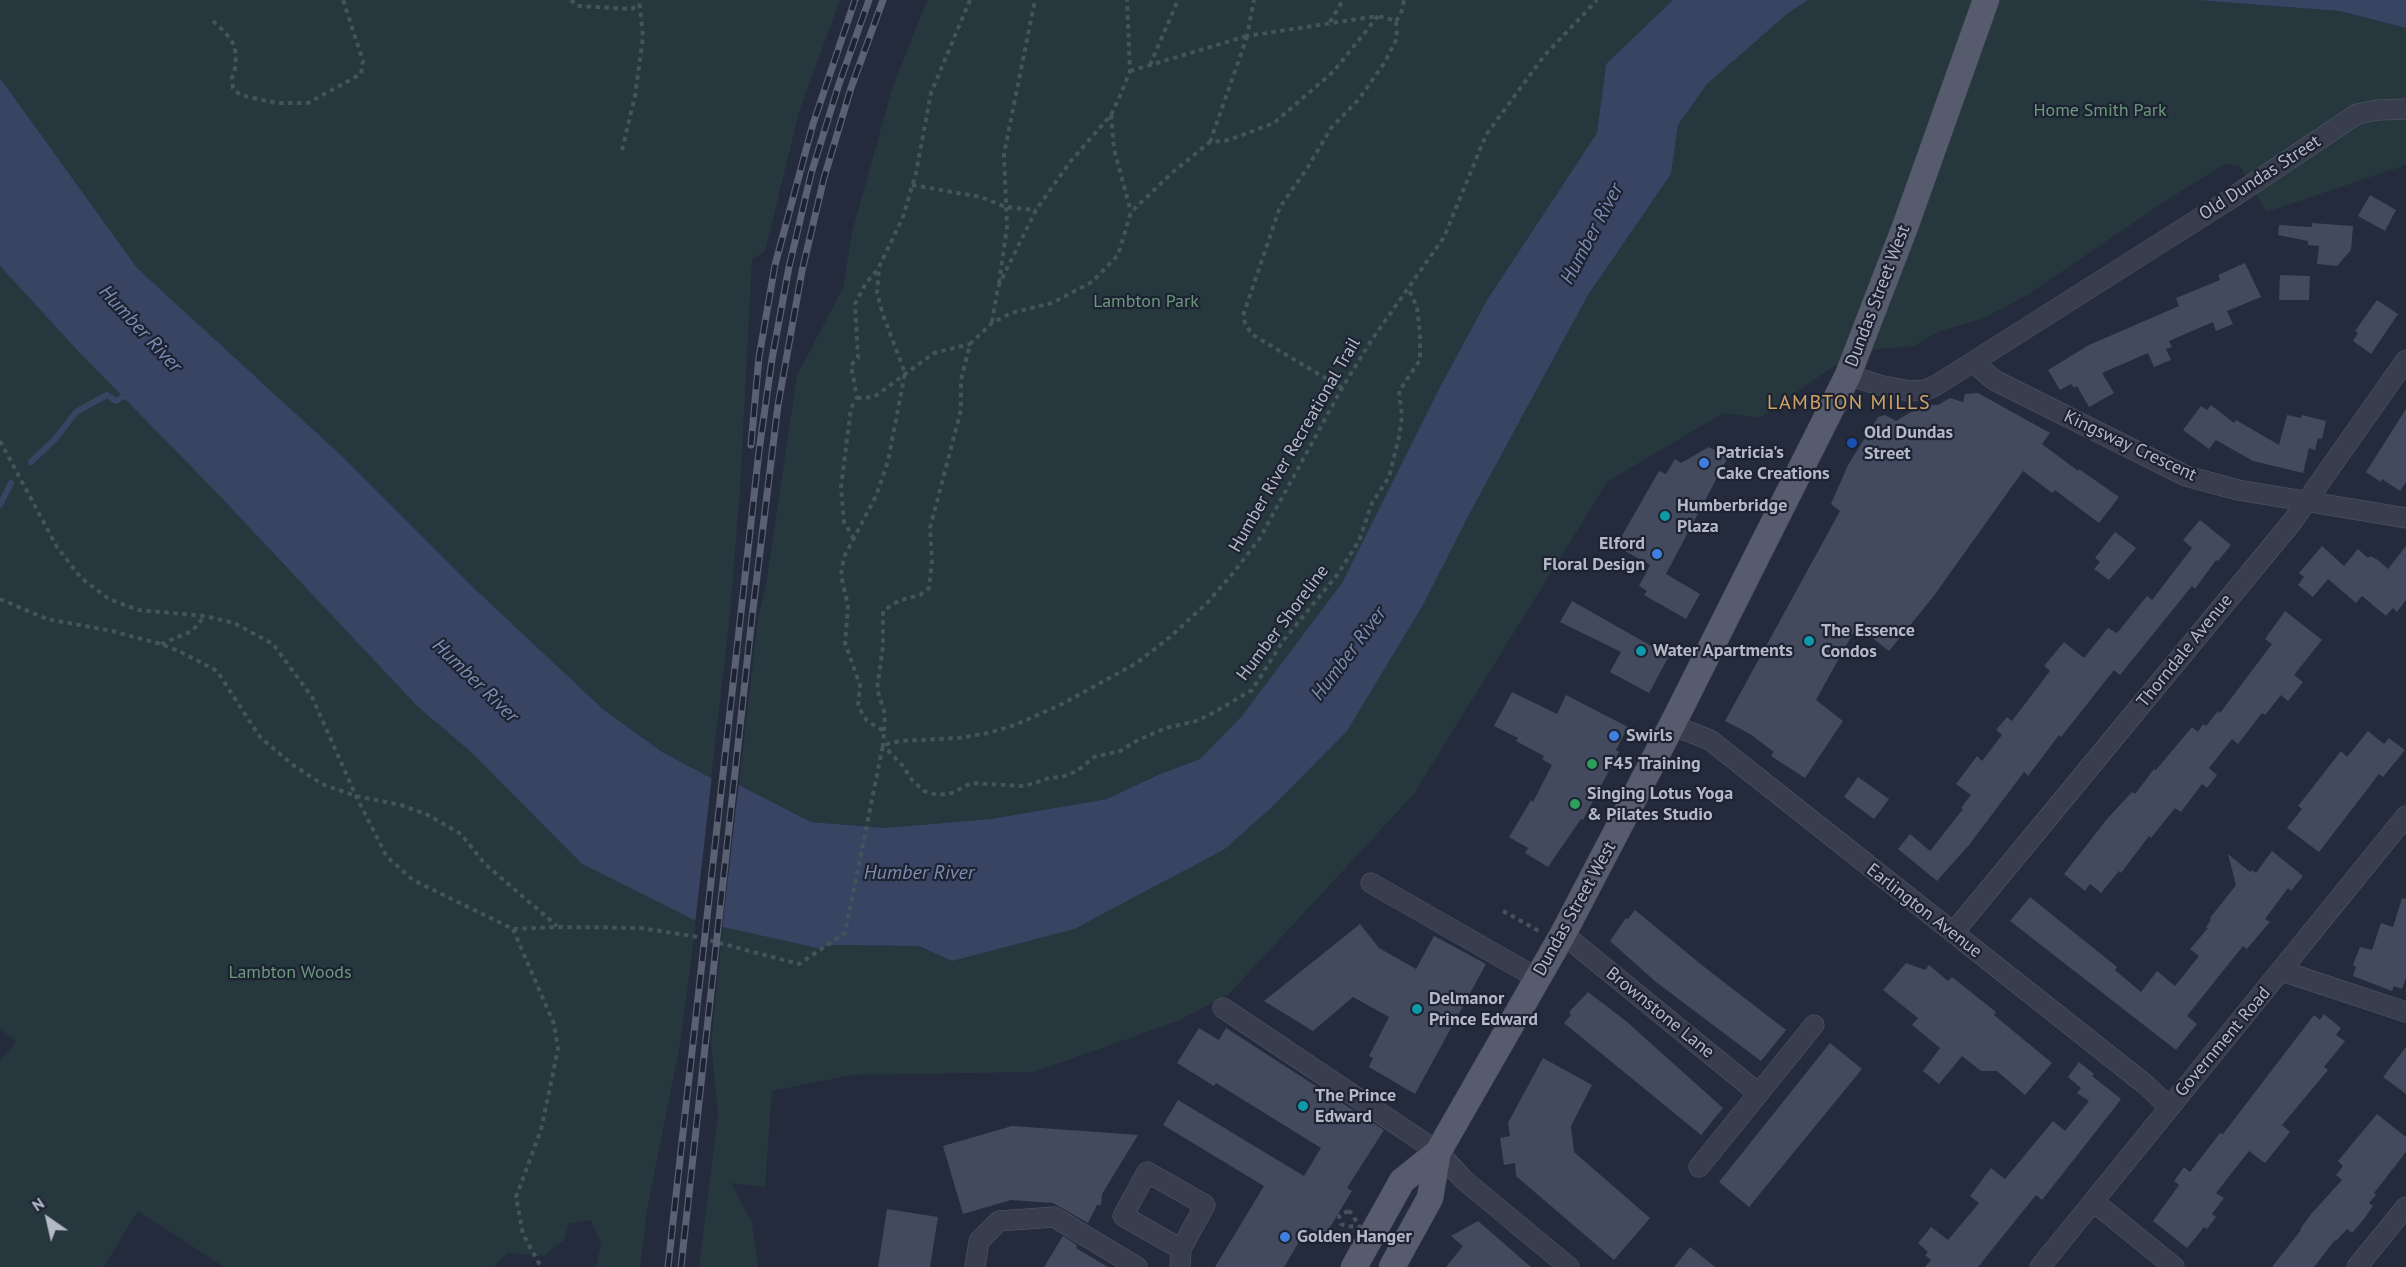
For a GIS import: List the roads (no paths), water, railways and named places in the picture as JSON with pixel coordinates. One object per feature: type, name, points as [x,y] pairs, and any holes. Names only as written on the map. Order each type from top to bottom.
[{"type":"main road","name":"Dundas Street West","points":[[1392,1267],[1430,1198],[1438,1152],[1560,938],[1672,725],[1848,375],[1986,0]]},
{"type":"main road","name":"Dundas Street West","points":[[1354,1267],[1402,1181],[1438,1152]]},
{"type":"street","name":"Old Dundas Street","points":[[1848,375],[1879,385],[1909,391],[1925,390],[2247,188],[2357,114],[2378,110],[2406,109]]},
{"type":"street","name":"Kingsway Crescent","points":[[1972,362],[1994,380],[2186,476],[2238,490],[2406,518]]},
{"type":"street","name":"Thorndale Avenue","points":[[1953,933],[2307,503],[2404,368]]},
{"type":"street","name":"Earlington Avenue","points":[[1672,725],[1710,740],[2146,1085],[2169,1107]]},
{"type":"street","name":"Government Road","points":[[2040,1267],[2406,816]]},
{"type":"street","points":[[1371,883],[1537,978]]},
{"type":"street","name":"Brownstone Lane","points":[[1560,938],[1758,1093]]},
{"type":"street","points":[[2282,971],[2406,1012]]},
{"type":"street","points":[[1223,1008],[1438,1152],[1464,1179],[1569,1267]]},
{"type":"street","points":[[1699,1167],[1814,1025]]},
{"type":"street","points":[[2094,1202],[2174,1267]]},
{"type":"street","points":[[2357,1267],[2406,1207]]},
{"type":"street","points":[[975,1267],[979,1241],[999,1221],[1054,1218],[1137,1267]]},
{"type":"water","name":"Humber River","points":[[1673,0],[1808,0],[1787,14],[1707,84],[1678,125],[1671,174],[1588,295],[1473,507],[1423,605],[1347,731],[1272,807],[1225,849],[1074,929],[952,961],[919,946],[835,945],[817,948],[696,921],[582,864],[470,751],[418,707],[217,493],[78,351],[0,266],[0,78],[137,268],[344,458],[477,591],[604,710],[662,752],[711,778],[739,785],[811,822],[884,828],[991,819],[1107,799],[1160,774],[1200,759],[1242,716],[1342,583],[1441,385],[1487,300],[1597,133],[1606,64]]},
{"type":"water","points":[[2196,0],[2406,0],[2406,28],[2340,11]]},
{"type":"waterway","points":[[31,462],[56,438],[76,412],[107,395],[116,401],[123,397]]},
{"type":"waterway","points":[[0,505],[11,483]]},
{"type":"railway","points":[[751,445],[759,357],[775,265],[813,124],[855,0]]},
{"type":"railway","points":[[668,1267],[759,451],[772,359],[789,267],[811,174],[839,84],[869,0]]},
{"type":"railway","points":[[681,1267],[752,617],[778,405],[802,271],[824,178],[851,88],[883,0]]},
{"type":"place","name":"Old Dundas Street","points":[[1852,443]]},
{"type":"place","name":"Patricia's Cake Creations","points":[[1704,463]]},
{"type":"place","name":"Humberbridge Plaza","points":[[1665,516]]},
{"type":"place","name":"Elford Floral Design","points":[[1657,554]]},
{"type":"place","name":"The Essence Condos","points":[[1809,641]]},
{"type":"place","name":"Water Apartments","points":[[1641,651]]},
{"type":"place","name":"Swirls","points":[[1614,736]]},
{"type":"place","name":"F45 Training","points":[[1592,764]]},
{"type":"place","name":"Singing Lotus Yoga & Pilates Studio","points":[[1575,804]]},
{"type":"place","name":"Delmanor Prince Edward","points":[[1417,1009]]},
{"type":"place","name":"The Prince Edward","points":[[1303,1106]]},
{"type":"place","name":"Golden Hanger","points":[[1285,1237]]},
{"type":"district","name":"LAMBTON MILLS","points":[[1849,403]]},
{"type":"park label","name":"Home Smith Park","points":[[2100,111]]},
{"type":"park label","name":"Lambton Park","points":[[1146,302]]},
{"type":"park label","name":"Lambton Woods","points":[[290,973]]}]
